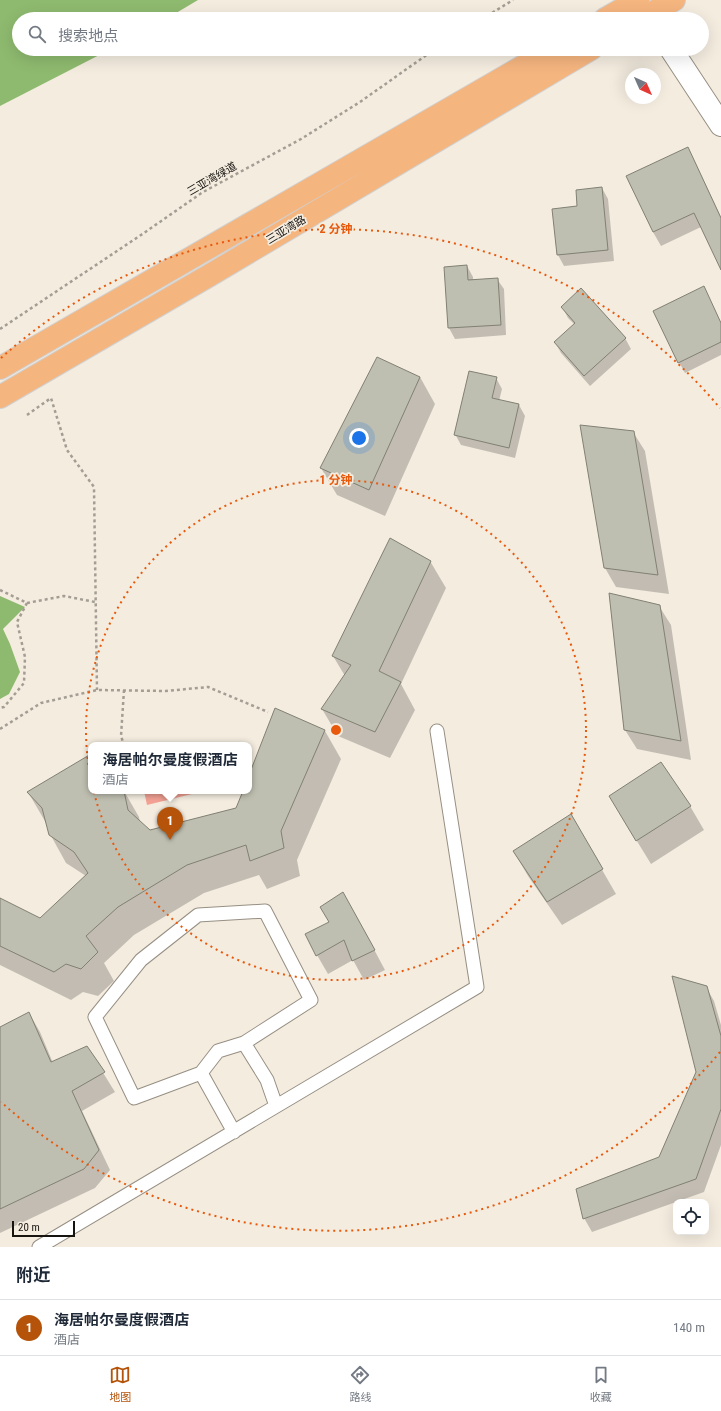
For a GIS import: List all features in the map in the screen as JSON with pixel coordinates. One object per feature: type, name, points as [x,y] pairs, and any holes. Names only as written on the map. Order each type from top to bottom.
[{"type":"main road","points":[[643,11],[674,0]]},
{"type":"main road","name":"三亚湾路","points":[[0,368],[541,56]]},
{"type":"main road","name":"三亚湾路","points":[[0,397],[579,56]]},
{"type":"street","points":[[676,56],[721,125]]},
{"type":"lane","points":[[39,1247],[477,987],[437,731]]},
{"type":"lane","points":[[265,910],[311,1000],[244,1043],[218,1051],[201,1073],[134,1098],[95,1017],[140,960],[198,914],[265,910]]},
{"type":"lane","points":[[244,1043],[267,1080],[276,1106]]},
{"type":"lane","points":[[201,1073],[234,1132]]},
{"type":"path","points":[[493,12],[513,0]]},
{"type":"path","name":"三亚湾绿道","points":[[0,329],[203,192],[301,139],[360,102],[425,56]]},
{"type":"path","points":[[28,415],[51,398],[67,450],[94,487],[98,690]]},
{"type":"path","points":[[0,590],[27,603],[64,596],[95,602]]},
{"type":"path","points":[[0,708],[4,707],[24,683],[25,658],[17,622],[27,603]]},
{"type":"path","points":[[0,729],[41,703],[98,690],[166,691],[208,687],[268,712]]},
{"type":"path","points":[[123,742],[120,736],[124,690]]},
{"type":"shaded area","points":[[0,0],[198,0],[178,12],[12,12],[12,56],[97,56],[0,106]]},
{"type":"shaded area","points":[[0,596],[25,607],[3,629],[20,672],[9,694],[0,699]]},
{"type":"shaded area","points":[[145,794],[192,794],[147,805]]},
{"type":"building","points":[[688,147],[721,218],[721,270],[694,213],[653,232],[626,176]]},
{"type":"building","points":[[602,187],[608,250],[557,255],[552,209],[577,206],[576,190]]},
{"type":"building","points":[[467,265],[468,280],[498,278],[501,325],[448,328],[444,267]]},
{"type":"building","points":[[704,286],[721,323],[721,342],[678,363],[653,311]]},
{"type":"building","points":[[581,288],[626,338],[584,376],[554,342],[575,323],[561,307]]},
{"type":"building","points":[[377,357],[420,377],[369,490],[320,468]]},
{"type":"building","points":[[469,371],[497,377],[492,398],[519,404],[509,448],[454,435]]},
{"type":"building","points":[[580,425],[634,431],[658,575],[604,568]]},
{"type":"building","points":[[390,538],[431,561],[379,671],[401,682],[375,732],[321,709],[351,665],[332,656]]},
{"type":"building","points":[[609,593],[660,605],[681,741],[624,730]]},
{"type":"building","points":[[275,708],[325,730],[281,831],[284,848],[250,861],[246,845],[187,865],[118,907],[86,936],[98,952],[81,969],[66,964],[54,972],[0,946],[0,898],[40,918],[88,873],[74,852],[49,835],[42,808],[27,792],[88,756],[88,794],[125,794],[128,810],[150,830],[236,808],[242,794],[252,794],[252,767]]},
{"type":"building","points":[[661,762],[691,806],[636,841],[609,796]]},
{"type":"building","points":[[571,814],[603,869],[547,902],[513,851]]},
{"type":"building","points":[[343,892],[375,950],[352,961],[344,940],[316,956],[305,934],[329,922],[320,907]]},
{"type":"building","points":[[672,976],[707,986],[721,1036],[721,1109],[696,1179],[583,1219],[576,1189],[659,1157],[696,1072]]},
{"type":"building","points":[[29,1012],[51,1062],[87,1046],[105,1072],[72,1091],[99,1150],[84,1169],[0,1209],[0,1027]]},
{"type":"place","name":"海居帕尔曼度假酒店","points":[[170,840]]}]
